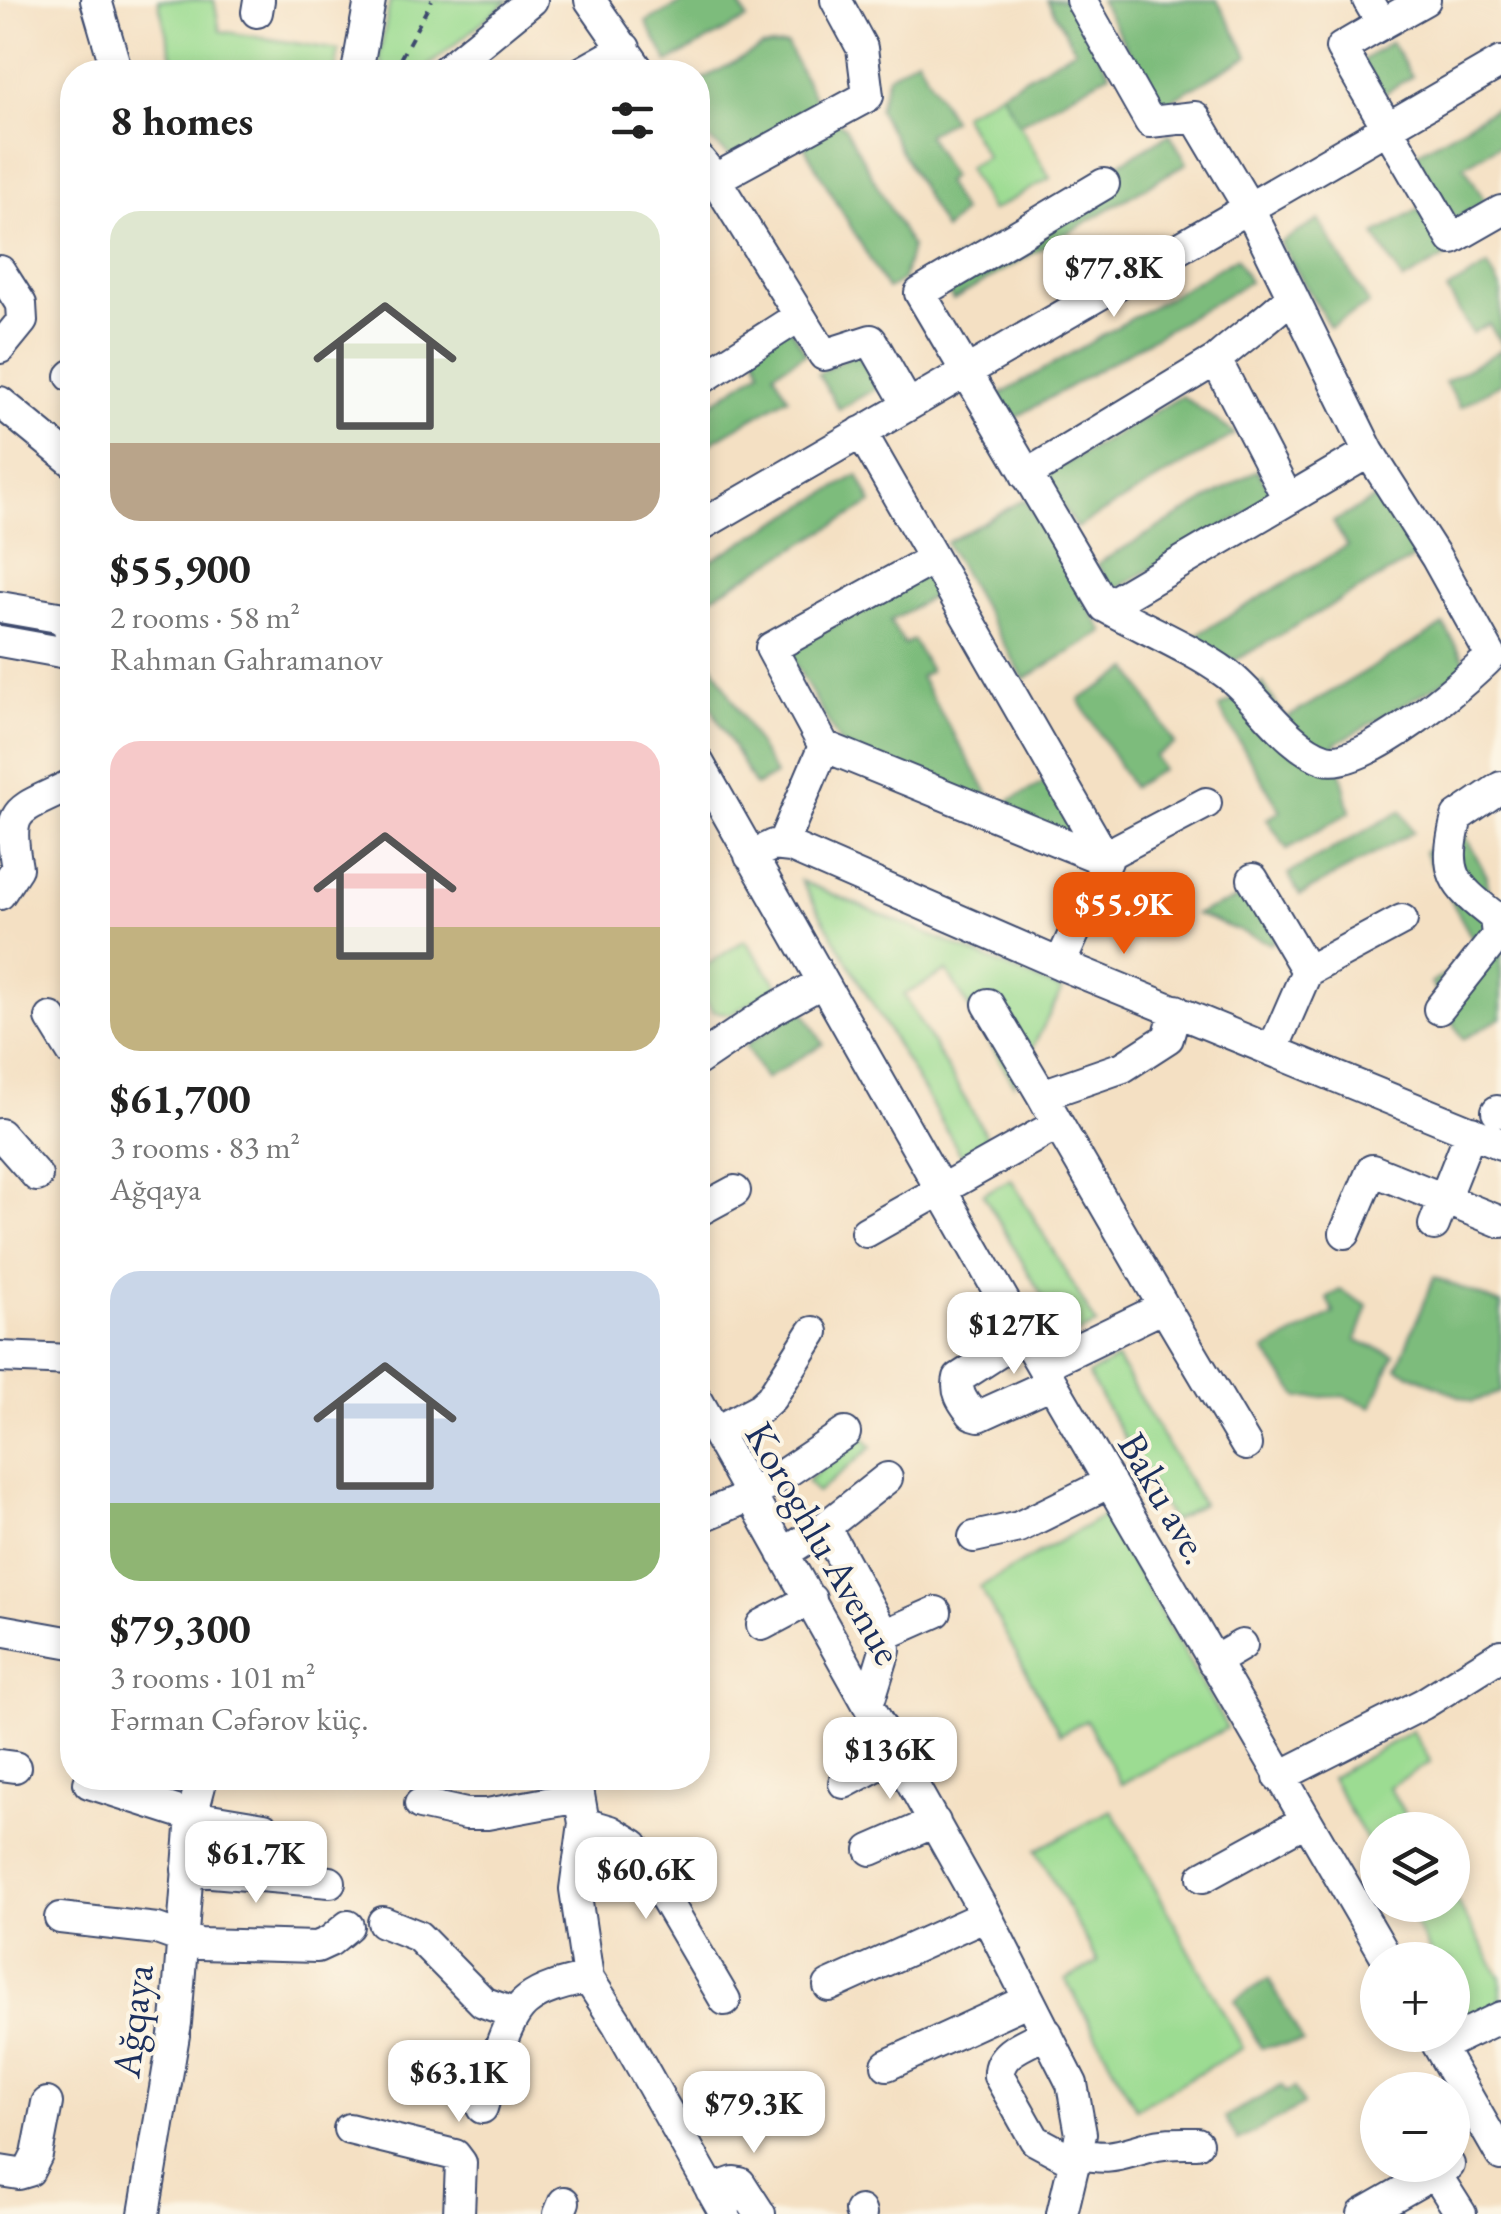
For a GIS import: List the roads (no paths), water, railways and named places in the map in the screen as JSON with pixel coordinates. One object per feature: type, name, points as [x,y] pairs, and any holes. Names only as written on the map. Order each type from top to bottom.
[{"type":"street","points":[[96,0],[114,60]]},
{"type":"street","points":[[363,60],[370,0]]},
{"type":"street","points":[[461,60],[532,0]]},
{"type":"street","points":[[590,0],[632,60]]},
{"type":"street","points":[[710,166],[868,96],[862,48],[836,0]]},
{"type":"street","points":[[1081,0],[1150,122],[1195,117],[1249,208],[1368,452],[1496,653],[1462,687],[1357,756],[1325,759],[1293,738],[1226,674],[1105,607],[920,293],[1104,184]]},
{"type":"street","points":[[1425,0],[1375,12],[1342,48],[1452,239],[1501,211]]},
{"type":"street","points":[[710,520],[1501,62]]},
{"type":"street","points":[[710,174],[824,355],[871,340],[908,405]]},
{"type":"street","points":[[0,271],[20,304],[22,322],[0,348]]},
{"type":"street","points":[[1026,474],[1216,360],[1292,296]]},
{"type":"street","points":[[710,373],[798,316]]},
{"type":"street","points":[[1216,360],[1288,499]]},
{"type":"street","points":[[0,402],[60,451]]},
{"type":"street","points":[[861,432],[1106,859]]},
{"type":"street","points":[[1105,607],[1368,452]]},
{"type":"street","points":[[933,559],[771,648],[824,746],[1106,859]]},
{"type":"street","points":[[0,607],[60,618]]},
{"type":"street","points":[[0,641],[60,652]]},
{"type":"street","points":[[782,845],[824,746]]},
{"type":"street","name":"Baku ave.","points":[[710,784],[1213,1662],[1243,1744],[1279,1776],[1377,1942]]},
{"type":"street","points":[[1438,1009],[1497,936],[1494,918],[1457,885],[1452,873],[1451,843],[1457,817],[1501,787]]},
{"type":"street","points":[[0,894],[18,868],[10,830],[16,818],[24,808],[60,790]]},
{"type":"street","points":[[1060,964],[1106,859],[1206,803]]},
{"type":"street","points":[[750,856],[764,848],[782,845],[1060,964],[1501,1144]]},
{"type":"street","points":[[1252,879],[1307,972]]},
{"type":"street","points":[[1273,1049],[1307,972],[1402,920]]},
{"type":"street","points":[[710,1052],[772,1010],[824,982]]},
{"type":"street","points":[[988,1004],[1246,1444]]},
{"type":"street","points":[[1042,1095],[1123,1067],[1168,1038],[1176,1010]]},
{"type":"street","points":[[51,1018],[60,1033]]},
{"type":"street","points":[[866,1232],[1058,1124]]},
{"type":"street","points":[[1439,1212],[1471,1132]]},
{"type":"street","points":[[0,1134],[37,1176]]},
{"type":"street","points":[[1345,1234],[1372,1170],[1439,1212],[1501,1222]]},
{"type":"street","points":[[710,1205],[735,1191]]},
{"type":"street","points":[[1024,1336],[960,1378],[960,1397],[972,1414],[980,1416],[1164,1307]]},
{"type":"street","points":[[714,1432],[771,1398],[813,1332]]},
{"type":"street","points":[[0,1357],[60,1360]]},
{"type":"street","name":"Koroghlu Avenue","points":[[710,1424],[898,1754],[1072,2084],[1078,2109],[1077,2158],[1062,2214]]},
{"type":"street","points":[[710,1513],[750,1496],[845,1432]]},
{"type":"street","points":[[783,1554],[887,1478]]},
{"type":"street","points":[[974,1538],[1018,1527],[1110,1482]]},
{"type":"street","points":[[825,1527],[884,1635],[884,1650],[869,1702]]},
{"type":"street","points":[[762,1624],[810,1599]]},
{"type":"street","points":[[884,1635],[936,1612]]},
{"type":"street","points":[[0,1630],[60,1641]]},
{"type":"street","points":[[1213,1662],[1242,1645]]},
{"type":"street","points":[[1279,1776],[1423,1704],[1501,1655]]},
{"type":"street","points":[[844,1783],[898,1754]]},
{"type":"street","points":[[113,1790],[192,1816],[264,1828]]},
{"type":"street","name":"Ağqaya","points":[[144,2214],[176,2023],[192,1816],[199,1790]]},
{"type":"street","points":[[420,1804],[466,1814],[487,1814],[580,1799]]},
{"type":"street","points":[[580,1799],[574,1889],[588,1978],[718,2202],[734,2182],[740,2183],[760,2214]]},
{"type":"street","points":[[580,1799],[610,1831],[634,1845],[726,2000]]},
{"type":"street","points":[[871,1850],[935,1822]]},
{"type":"street","points":[[1203,1877],[1306,1822]]},
{"type":"street","points":[[187,1870],[330,1882]]},
{"type":"street","points":[[829,1986],[986,1915]]},
{"type":"street","points":[[60,1918],[157,1929],[221,1946],[316,1947],[348,1926]]},
{"type":"street","points":[[383,1922],[418,1936],[483,2002],[513,2013]]},
{"type":"street","points":[[482,2108],[513,2013],[529,1998],[588,1978]]},
{"type":"street","points":[[887,2065],[1029,2000]]},
{"type":"street","points":[[1470,2028],[1501,2017]]},
{"type":"street","points":[[1047,2033],[1002,2058],[998,2066],[999,2076],[1035,2140],[1077,2158],[1102,2159],[1119,2158],[1152,2146],[1197,2143]]},
{"type":"street","points":[[1442,2052],[1497,2148],[1470,2158]]},
{"type":"street","points":[[0,2171],[19,2174],[29,2170],[37,2155],[47,2103]]},
{"type":"street","points":[[349,2129],[455,2156],[461,2164],[459,2214]]},
{"type":"street","points":[[1362,2214],[1419,2182]]},
{"type":"street","points":[[1451,2182],[1461,2214]]}]
